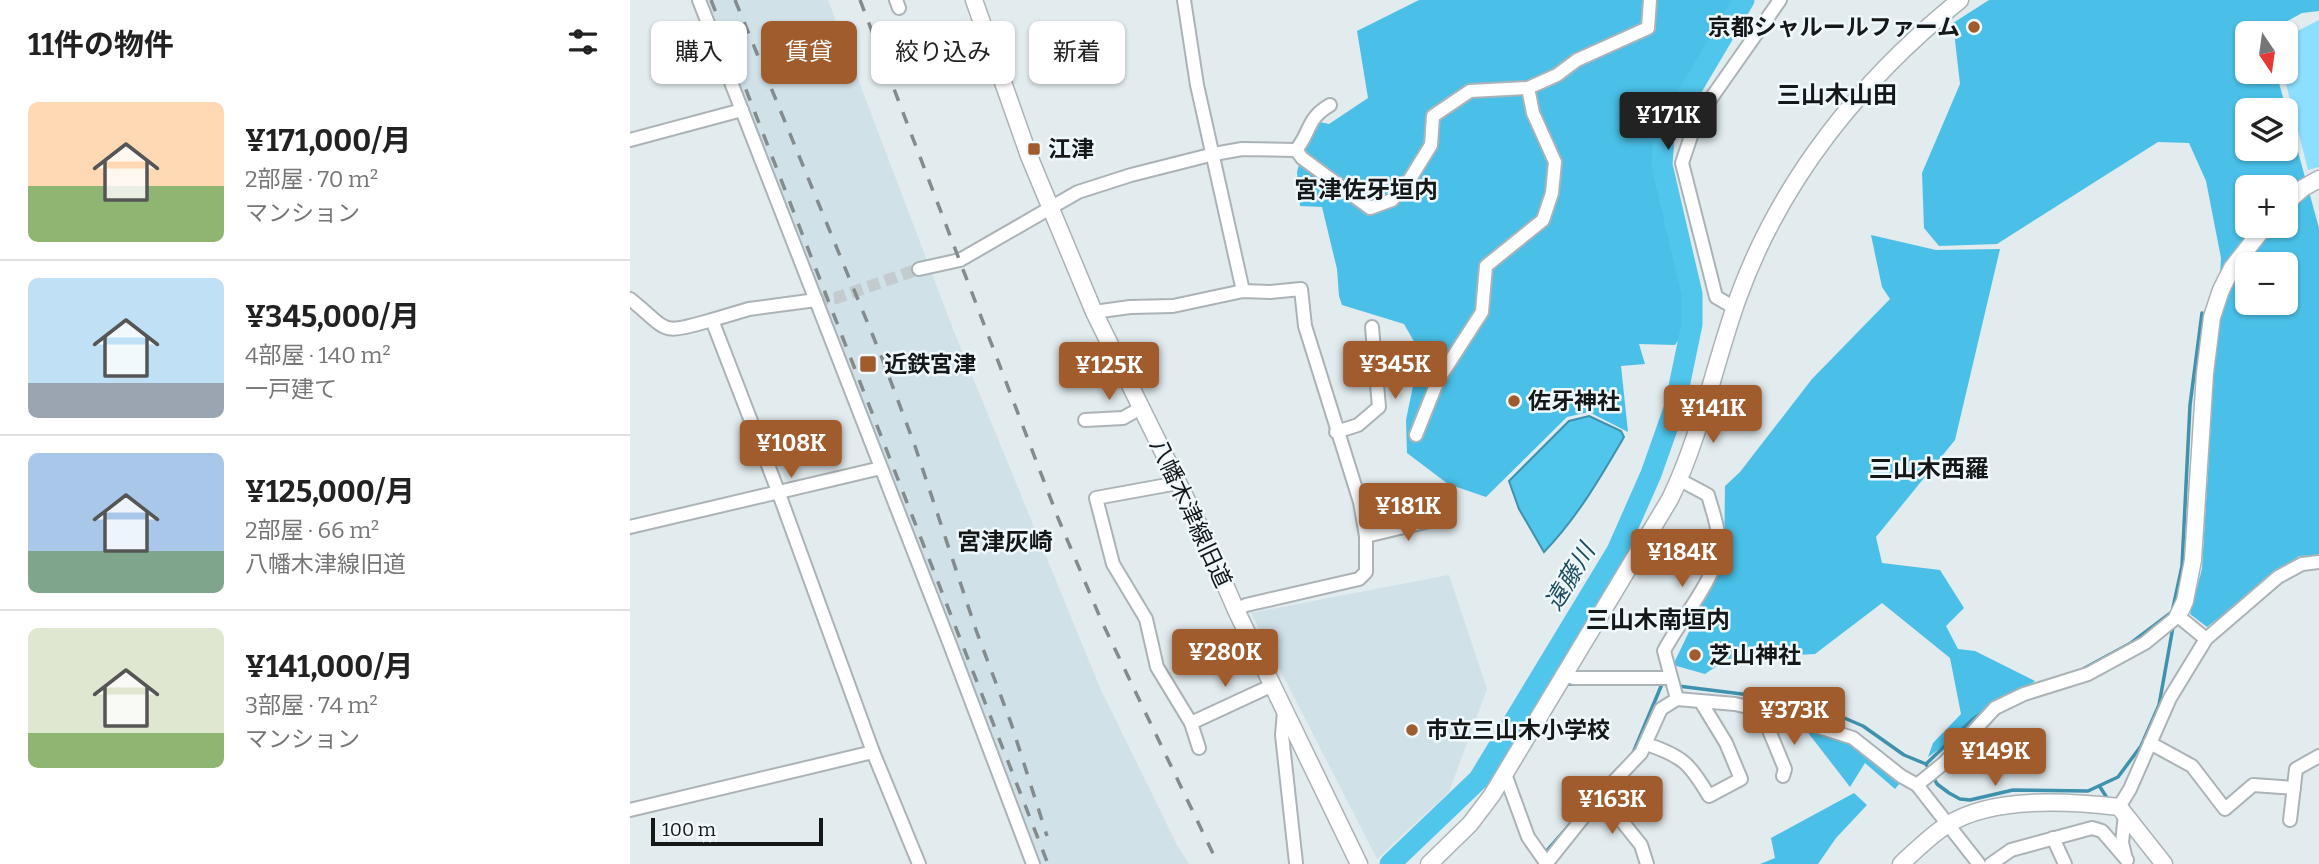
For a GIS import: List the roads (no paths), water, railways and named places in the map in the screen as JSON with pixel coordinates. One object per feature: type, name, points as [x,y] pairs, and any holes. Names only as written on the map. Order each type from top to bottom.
[{"type":"street","points":[[699,0],[1032,864]]},
{"type":"street","name":"八幡木津線旧道","points":[[974,0],[1029,156],[1094,312],[1359,864]]},
{"type":"street","points":[[1296,150],[1302,158],[1370,208],[1392,200],[1410,179],[1431,145],[1433,116],[1470,92],[1528,88],[1557,75],[1577,60],[1648,28],[1650,0]]},
{"type":"street","points":[[1735,308],[1716,297],[1682,163],[1705,107],[1780,0]]},
{"type":"street","points":[[1429,864],[1470,824],[1505,774],[1658,520],[1679,480],[1699,429],[1735,308],[1759,248],[1781,206],[1833,127],[1867,86],[1920,32],[1960,0]]},
{"type":"street","points":[[1186,1],[1197,85],[1243,290]]},
{"type":"street","points":[[1416,435],[1438,380],[1482,312],[1486,265],[1543,220],[1552,192],[1555,162],[1532,113],[1528,88]]},
{"type":"street","points":[[919,269],[960,260],[1079,192],[1164,165],[1242,149],[1296,150],[1303,142],[1311,120],[1319,111],[1330,105]]},
{"type":"street","points":[[630,140],[741,110]]},
{"type":"street","points":[[2298,192],[2319,179]]},
{"type":"street","points":[[1917,785],[1944,763],[1995,708],[2024,694],[2088,674],[2145,643],[2178,616],[2185,601],[2193,560],[2205,373],[2212,317],[2232,268],[2256,238]]},
{"type":"street","points":[[1094,312],[1130,307],[1173,306],[1243,290],[1270,292],[1301,289],[1305,326],[1360,502],[1366,536],[1366,572],[1359,579],[1246,605],[1236,610]]},
{"type":"street","points":[[630,299],[662,328],[675,330],[749,309],[816,300]]},
{"type":"street","points":[[712,320],[778,491],[873,752],[919,864]]},
{"type":"street","points":[[1336,432],[1358,425],[1379,407],[1372,327]]},
{"type":"street","points":[[1085,420],[1123,418],[1141,408]]},
{"type":"street","points":[[630,527],[881,468]]},
{"type":"street","points":[[1505,774],[1528,837],[1546,864],[1601,795],[1641,753],[1674,688],[1664,651],[1709,577],[1718,551],[1717,525],[1707,495],[1679,480]]},
{"type":"street","points":[[1178,483],[1096,498],[1113,564],[1146,619],[1157,667],[1191,723],[1199,748]]},
{"type":"street","points":[[1366,536],[1442,518]]},
{"type":"street","points":[[2128,862],[2122,843],[2122,811],[2170,698],[2206,639],[2278,577],[2302,564],[2319,562]]},
{"type":"street","points":[[2178,616],[2206,639]]},
{"type":"street","points":[[1565,675],[1674,688],[1701,702],[1735,705],[1767,712],[1853,737],[1901,776],[1917,785],[1979,864]]},
{"type":"street","points":[[1191,723],[1273,685]]},
{"type":"street","points":[[1646,744],[1671,752],[1692,768],[1709,796],[1741,779],[1726,743],[1701,702]]},
{"type":"street","points":[[1284,706],[1282,735],[1297,864]]},
{"type":"street","points":[[1767,712],[1766,723],[1785,769],[1783,776]]},
{"type":"street","points":[[2150,743],[2192,766],[2225,809],[2253,785],[2294,788]]},
{"type":"street","points":[[630,810],[873,752]]},
{"type":"street","points":[[2290,820],[2296,769],[2319,756]]},
{"type":"street","points":[[1601,795],[1641,845],[1647,864]]},
{"type":"street","points":[[1901,864],[1947,824],[1998,806],[2062,803],[2122,811],[2164,864]]},
{"type":"street","points":[[1991,864],[2011,850],[2092,828],[2102,831],[2128,862]]},
{"type":"street","points":[[2053,838],[2065,864]]},
{"type":"waterway","name":"遠藤川","points":[[1390,864],[1479,779],[1617,551],[1651,474],[1675,406],[1692,324],[1692,294],[1662,165],[1664,135],[1744,0]]},
{"type":"waterway","points":[[2083,669],[2131,643],[2172,612],[2182,566],[2190,405],[2202,313]]},
{"type":"waterway","points":[[1564,684],[1662,684],[1799,703],[1863,726],[1904,755],[1926,764],[1937,784],[1960,799],[1970,800],[2013,790],[2088,791],[2118,777],[2141,746],[2159,705],[2173,627]]},
{"type":"waterway","points":[[1538,682],[1553,683]]},
{"type":"waterway","points":[[1633,753],[1662,684]]},
{"type":"waterway","points":[[1926,764],[1973,719],[1984,712]]},
{"type":"waterway","points":[[2100,787],[2109,801]]},
{"type":"waterway","points":[[1545,853],[1572,822]]},
{"type":"tunnel","points":[[816,300],[836,298],[919,269]]},
{"type":"railway","points":[[711,0],[1048,864]]},
{"type":"railway","points":[[735,0],[882,358],[915,446],[976,630],[1011,723],[1047,836]]},
{"type":"railway","points":[[860,0],[1058,518],[1102,622],[1218,864]]},
{"type":"place","name":"京都シャルールファーム","points":[[1974,27]]},
{"type":"place","name":"江津","points":[[1034,149]]},
{"type":"place","name":"近鉄宮津","points":[[868,364]]},
{"type":"place","name":"佐牙神社","points":[[1514,401]]},
{"type":"place","name":"芝山神社","points":[[1695,655]]},
{"type":"place","name":"市立三山木小学校","points":[[1412,730]]},
{"type":"district","name":"三山木山田","points":[[1837,95]]},
{"type":"district","name":"宮津佐牙垣内","points":[[1366,190]]},
{"type":"district","name":"三山木西羅","points":[[1929,469]]},
{"type":"district","name":"宮津灰崎","points":[[1005,542]]},
{"type":"district","name":"三山木南垣内","points":[[1658,620]]}]
